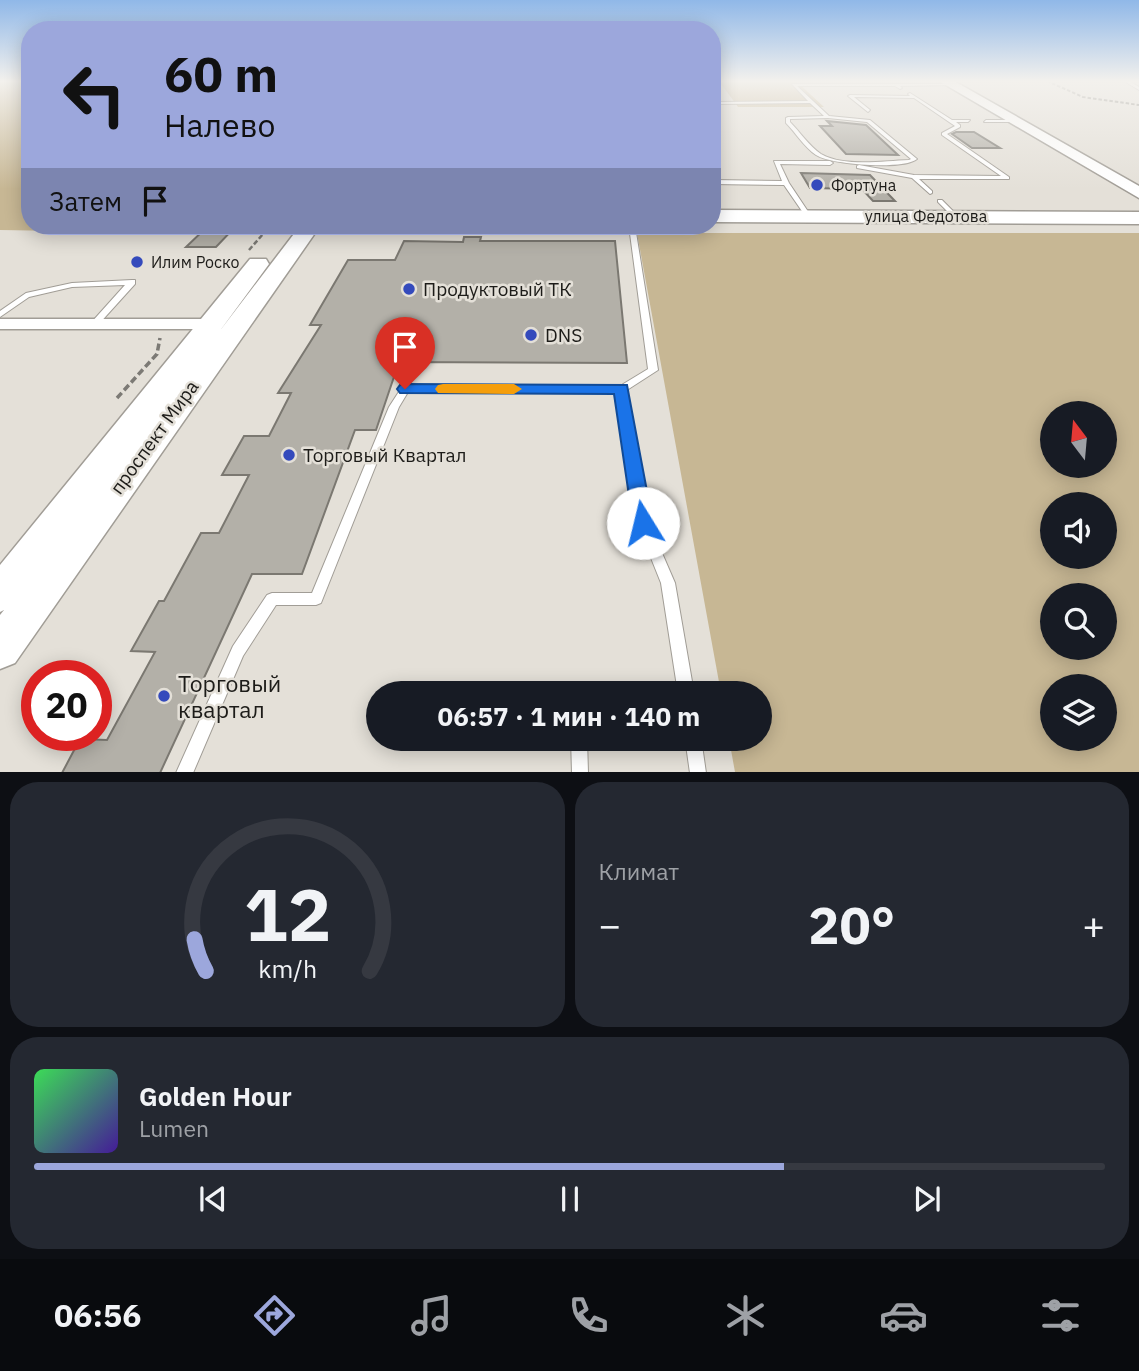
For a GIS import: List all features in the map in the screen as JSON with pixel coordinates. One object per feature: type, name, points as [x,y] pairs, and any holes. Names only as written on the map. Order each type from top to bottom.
[{"type":"street","points":[[1009,117],[1139,193]]},
{"type":"street","name":"улица Федотова","points":[[721,216],[1139,218]]},
{"type":"street","points":[[721,226],[1139,227]]},
{"type":"street","name":"проспект Мира","points":[[0,594],[282,235]]},
{"type":"street","name":"проспект Мира","points":[[0,649],[303,235]]},
{"type":"street","points":[[0,324],[210,324]]},
{"type":"lane","points":[[827,117],[788,118],[788,122],[817,154],[826,158],[856,163],[910,162],[914,159],[868,121],[828,117]]},
{"type":"lane","points":[[808,216],[786,183],[776,162],[834,163],[914,177],[1007,178],[944,134],[958,126],[944,117]]},
{"type":"lane","points":[[950,121],[968,121]]},
{"type":"lane","points":[[986,121],[1016,121]]},
{"type":"lane","points":[[914,177],[930,192]]},
{"type":"lane","points":[[721,182],[786,183]]},
{"type":"lane","points":[[940,201],[955,216]]},
{"type":"lane","points":[[184,772],[237,651],[272,599],[316,599],[394,407],[405,389],[622,389],[653,370],[633,235]]},
{"type":"lane","points":[[0,315],[26,295],[72,285],[132,282],[94,324]]},
{"type":"lane","points":[[622,389],[643,523],[668,583],[684,681]]},
{"type":"lane","points":[[579,751],[580,772]]},
{"type":"lane","points":[[695,751],[698,772]]},
{"type":"shaded area","points":[[0,117],[21,117],[21,230],[0,230]]},
{"type":"shaded area","points":[[1139,233],[1139,772],[735,772],[731,751],[772,751],[772,681],[719,681],[637,235]]},
{"type":"building","points":[[827,121],[866,125],[898,155],[846,154],[820,126],[832,126]]},
{"type":"building","points":[[974,132],[1000,148],[972,148],[952,134]]},
{"type":"building","points":[[801,173],[870,175],[895,201],[873,201],[862,189],[810,188]]},
{"type":"building","points":[[199,235],[227,235],[216,247],[186,247]]},
{"type":"building","points":[[464,237],[481,237],[480,241],[615,241],[627,363],[399,362],[376,430],[355,430],[302,574],[252,574],[160,772],[63,772],[74,751],[112,751],[112,731],[155,652],[131,651],[159,601],[164,601],[201,533],[219,533],[249,475],[222,475],[244,436],[269,436],[291,393],[278,393],[321,325],[310,325],[348,260],[395,260],[404,241],[463,242]]},
{"type":"slow traffic","points":[[443,389],[514,389]]},
{"type":"place","name":"Фортуна","points":[[817,185]]},
{"type":"place","name":"Илим Роско","points":[[137,262]]},
{"type":"place","name":"Продуктовый ТК","points":[[409,289]]},
{"type":"place","name":"DNS","points":[[531,335]]},
{"type":"place","name":"Торговый Квартал","points":[[289,455]]},
{"type":"place","name":"Торговый квартал","points":[[164,696]]},
{"type":"route","points":[[405,389],[622,389],[643,523]]}]
